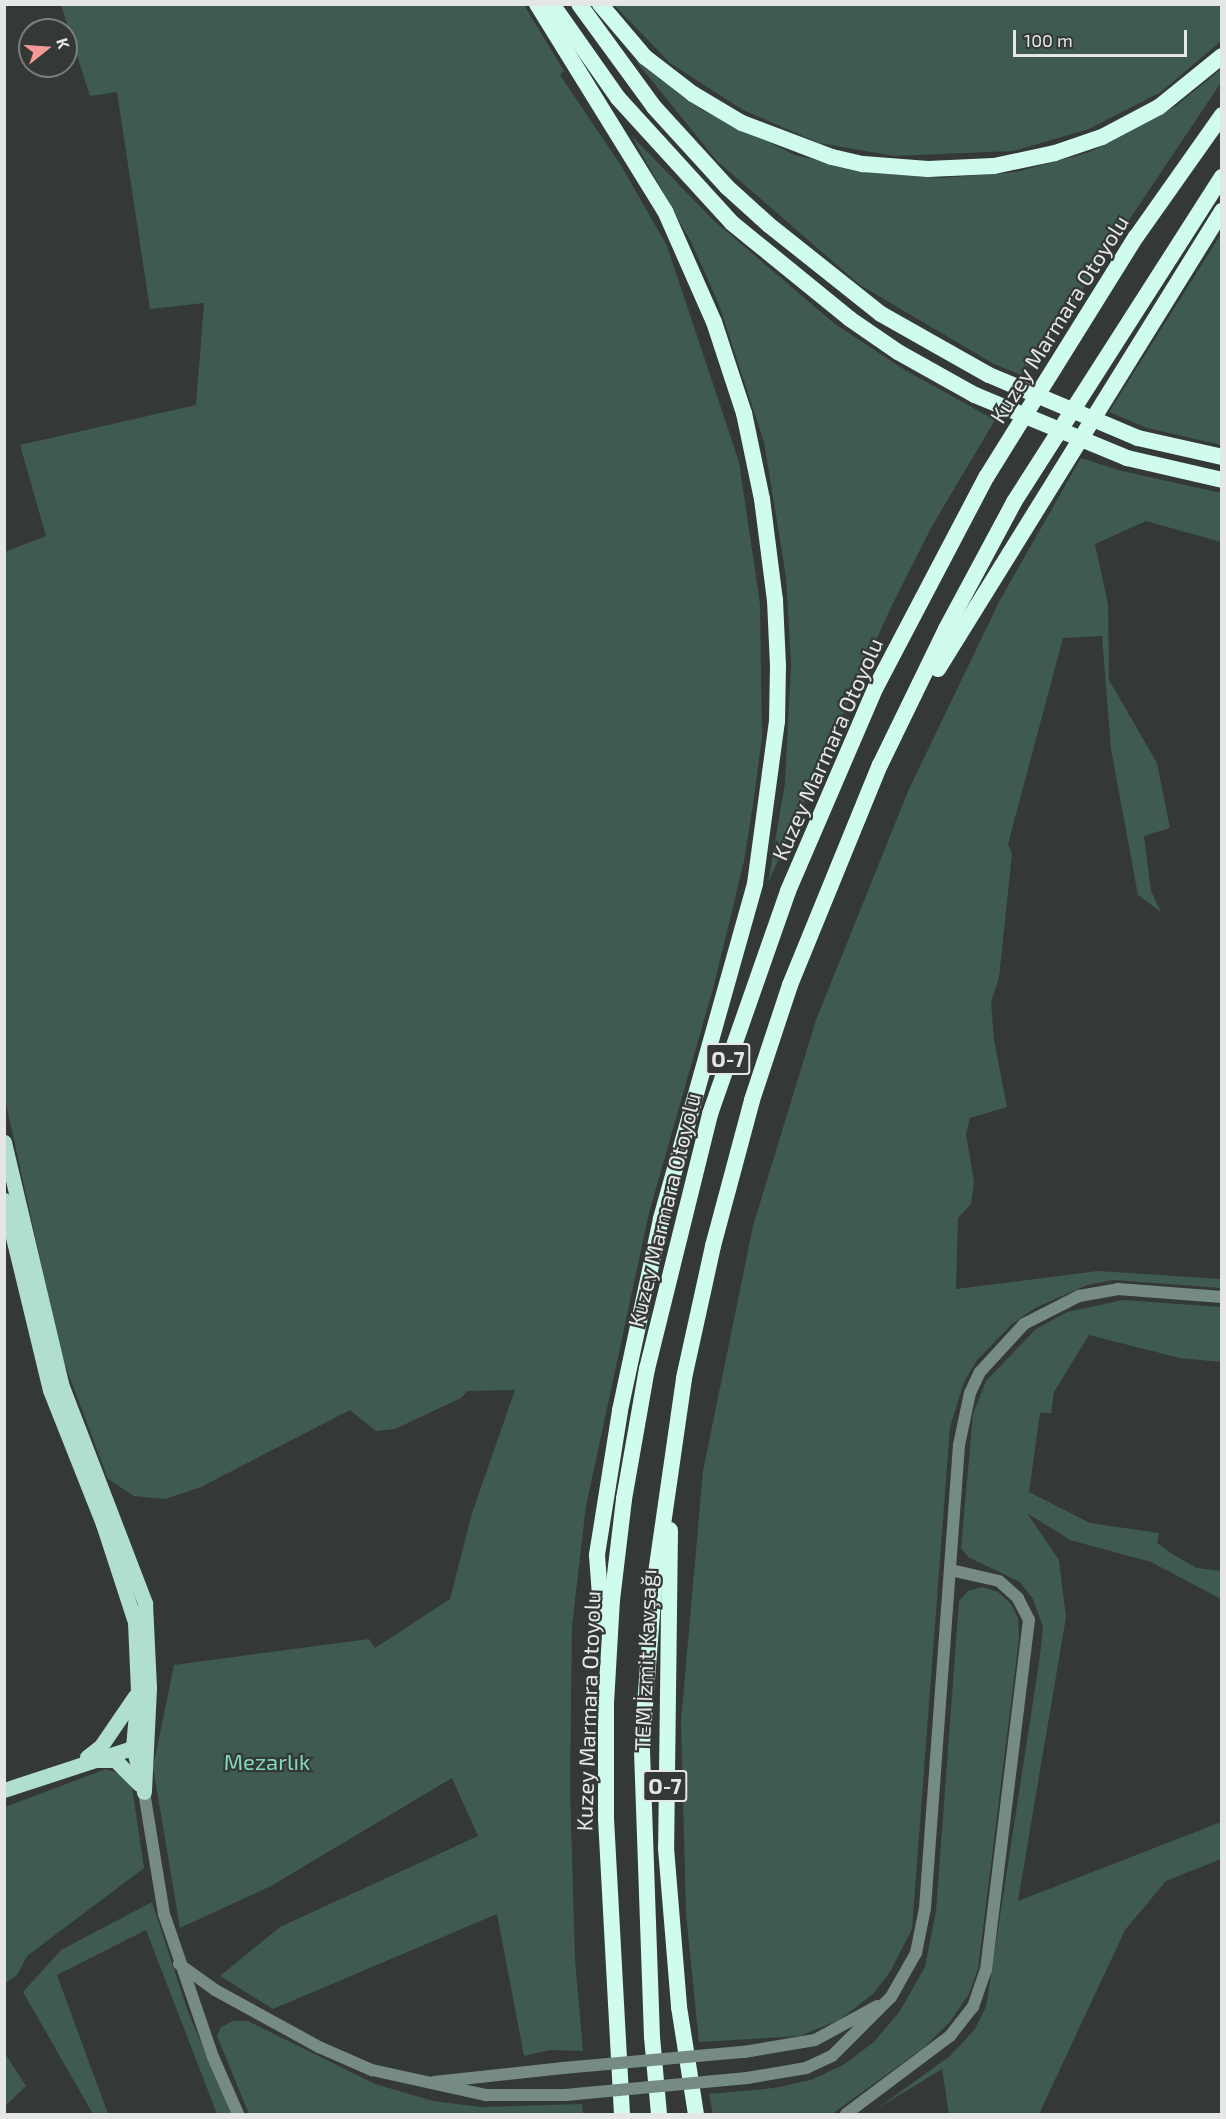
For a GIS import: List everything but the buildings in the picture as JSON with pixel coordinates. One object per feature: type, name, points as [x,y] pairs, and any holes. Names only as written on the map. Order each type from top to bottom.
[{"type":"highway","points":[[537,4],[653,191],[694,270],[714,322],[744,413],[762,499],[775,600],[778,665],[777,721],[755,884],[661,1219],[620,1412],[597,1555],[606,1703]]},
{"type":"highway","points":[[552,4],[618,98],[732,223],[850,319],[898,352],[975,395],[1127,458],[1221,480]]},
{"type":"highway","points":[[579,4],[668,123],[769,225],[881,314],[989,375],[1138,438],[1221,458]]},
{"type":"highway","points":[[600,4],[645,57],[693,94],[742,123],[832,157],[864,164],[928,170],[994,166],[1054,153],[1102,137],[1159,107],[1221,56]]},
{"type":"highway","name":"Kuzey Marmara Otoyolu","points":[[622,2115],[609,1931],[606,1703],[612,1600],[624,1499],[655,1335],[710,1114],[788,891],[876,687],[987,476],[1136,237],[1221,115]]},
{"type":"highway","name":"O-7","points":[[659,2115],[652,2037],[642,1744],[654,1587],[671,1457],[713,1246],[752,1100],[790,985],[880,765],[1014,502],[1221,177]]},
{"type":"highway","points":[[880,765],[1221,211]]},
{"type":"highway","name":"TEM İzmit Kavşağı","points":[[671,1457],[666,1848],[679,2007],[696,2115]]},
{"type":"main road","points":[[4,1142],[61,1384],[144,1603],[149,1631],[140,1745]]},
{"type":"main road","points":[[4,1200],[50,1390],[103,1524],[135,1622],[144,1792]]},
{"type":"main road","points":[[78,1764],[101,1746],[138,1691]]},
{"type":"main road","points":[[4,1790],[140,1745]]},
{"type":"main road","points":[[78,1764],[115,1760],[126,1767],[144,1792]]},
{"type":"street","points":[[179,1964],[215,1990],[319,2047],[372,2070],[486,2096],[565,2095],[747,2078],[806,2068],[832,2056],[891,1998],[916,1953],[921,1933],[962,1419],[980,1372],[1007,1340],[1042,1313],[1098,1292],[1138,1290],[1221,1298]]},
{"type":"street","points":[[846,2115],[950,2036],[973,2007],[986,1970],[1029,1620],[1018,1598],[999,1581],[951,1570]]},
{"type":"street","points":[[144,1792],[153,1865],[179,1964],[238,2115]]},
{"type":"street","points":[[423,2083],[744,2052],[815,2040],[891,1998]]},
{"type":"green space","name":"Mezarlık","points":[[61,5],[524,5],[564,71],[560,75],[622,167],[667,246],[739,462],[760,604],[762,737],[754,798],[744,861],[714,985],[649,1213],[586,1506],[572,1626],[570,1787],[575,1959],[583,2051],[550,2050],[524,2056],[497,1914],[273,2009],[220,1976],[280,1927],[478,1836],[452,1778],[271,1886],[180,1928],[153,1767],[174,1665],[369,1639],[375,1648],[450,1599],[472,1513],[515,1390],[467,1391],[461,1398],[395,1429],[376,1431],[350,1410],[201,1487],[165,1499],[134,1496],[108,1479],[61,1354],[5,1099],[5,552],[46,536],[20,445],[196,405],[204,303],[150,309],[117,92],[90,96],[78,58],[78,18],[65,18]]},
{"type":"green space","points":[[614,5],[1221,5],[1221,41],[1161,92],[1089,129],[1013,151],[894,156],[819,143],[743,110],[670,63]]},
{"type":"green space","points":[[635,60],[701,109],[795,155],[866,172],[941,178],[1016,172],[1090,152],[1176,106],[1221,69],[1222,81],[1030,368],[1026,366],[1021,375],[994,364],[860,285],[717,161]]},
{"type":"green space","points":[[631,135],[713,220],[835,324],[905,370],[995,420],[932,526],[891,607],[768,883],[785,783],[791,665],[786,577],[764,442],[718,302],[691,242]]},
{"type":"green space","points":[[1221,234],[1221,445],[1147,428],[1109,412]]},
{"type":"green space","points":[[1081,458],[1118,470],[1221,493],[1221,542],[1146,521],[1095,544],[1108,604],[1109,680],[1157,763],[1170,828],[1144,836],[1151,891],[1161,912],[1138,895],[1111,749],[1102,636],[1063,638],[1008,844],[1012,854],[999,978],[991,1002],[994,1040],[1007,1107],[970,1118],[966,1134],[974,1182],[971,1204],[958,1218],[956,1289],[1098,1271],[1221,1279],[1221,1288],[1114,1280],[1087,1285],[1035,1308],[1012,1324],[977,1360],[964,1382],[950,1427],[912,1929],[890,1972],[873,1994],[839,2020],[800,2036],[699,2042],[686,1914],[681,1721],[703,1471],[753,1226],[816,1020],[909,789],[1000,600]]},
{"type":"green space","points":[[1123,1300],[1221,1307],[1221,1362],[1180,1358],[1089,1335],[1054,1392],[1051,1413],[1040,1413],[1029,1492],[1090,1523],[1159,1533],[1157,1543],[1172,1554],[1197,1568],[1221,1571],[1221,1599],[1151,1562],[1070,1540],[1027,1513],[1059,1560],[1066,1617],[1018,1901],[1221,1822],[1221,1859],[1166,1881],[1125,1930],[1039,2114],[949,2114],[942,2069],[875,2110],[950,2056],[975,2029],[986,2007],[1040,1656],[1043,1627],[1033,1599],[1020,1582],[968,1557],[961,1548],[973,1414],[986,1381],[1036,1329],[1067,1312]]},
{"type":"green space","points":[[982,1587],[998,1592],[1011,1604],[1018,1618],[1019,1639],[978,1969],[969,1994],[949,2023],[923,2048],[832,2114],[713,2114],[709,2094],[774,2088],[811,2080],[843,2065],[874,2042],[900,2011],[925,1967],[936,1911],[959,1601],[968,1591]]},
{"type":"green space","points":[[106,1769],[127,1776],[132,1787],[144,1868],[27,1956],[17,1975],[5,1983],[5,1807]]},
{"type":"green space","points":[[152,1902],[188,2012],[232,2114],[217,2114],[146,1930],[57,1975],[108,2114],[93,2114],[23,1992],[61,1950]]},
{"type":"green space","points":[[233,2021],[248,2021],[375,2084],[433,2101],[481,2107],[582,2104],[583,2114],[249,2114],[217,2036],[221,2027]]},
{"type":"green space","points":[[4,2052],[26,2086],[5,2106],[4,2106]]}]
